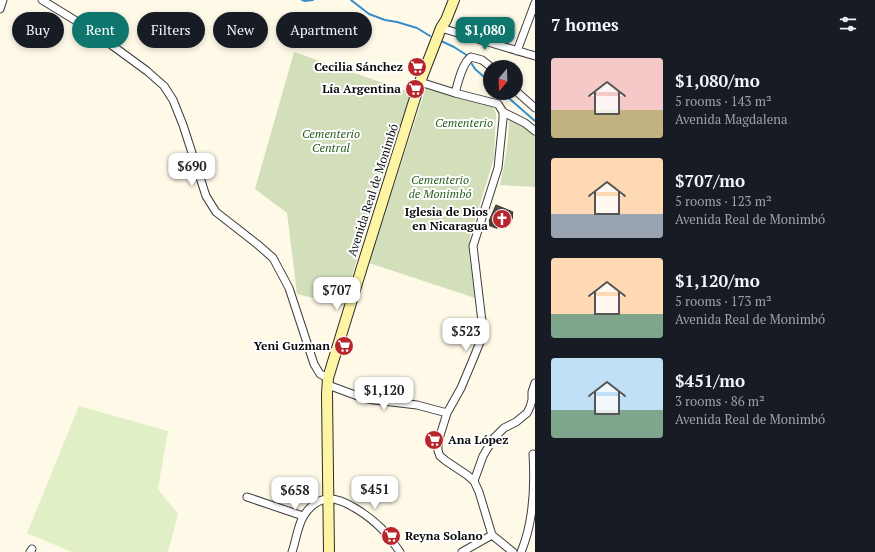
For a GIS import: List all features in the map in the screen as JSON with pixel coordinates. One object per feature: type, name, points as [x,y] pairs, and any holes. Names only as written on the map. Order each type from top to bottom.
[{"type":"street","points":[[0,9],[3,0]]},
{"type":"street","points":[[42,0],[91,30],[147,71],[164,86],[173,100],[183,125],[198,173],[210,204],[216,212],[273,258],[288,288],[314,364],[320,374],[328,381],[363,398],[417,405],[447,413]]},
{"type":"street","name":"Avenida Real de Monimbó","points":[[441,28],[441,18],[447,0]]},
{"type":"street","name":"Avenida Real de Monimbó","points":[[329,552],[328,381],[420,82],[441,28],[454,0]]},
{"type":"street","points":[[517,51],[535,3]]},
{"type":"street","points":[[441,28],[535,56]]},
{"type":"street","points":[[455,93],[468,60],[471,57],[483,61]]},
{"type":"street","points":[[420,82],[498,104],[503,112],[525,123],[535,131]]},
{"type":"street","points":[[523,97],[535,108]]},
{"type":"street","points":[[503,112],[498,168],[474,246],[483,330],[480,342],[461,388],[447,413],[438,442],[438,450],[440,456],[467,475],[474,482],[479,492],[492,535],[513,552]]},
{"type":"street","points":[[474,482],[483,456],[493,439],[504,428],[516,422],[527,413],[533,400],[532,392],[535,383]]},
{"type":"street","points":[[521,552],[531,518],[534,482],[533,454]]},
{"type":"street","points":[[247,497],[303,516]]},
{"type":"street","points":[[292,552],[299,524],[303,516],[321,500],[329,499],[359,510],[370,518],[382,529],[400,552]]},
{"type":"street","points":[[462,552],[492,535]]},
{"type":"green space","name":"Cementerio Central","points":[[294,52],[412,93],[376,199],[343,306],[297,294],[287,213],[255,189]]},
{"type":"green space","points":[[426,87],[493,107],[496,113],[494,158],[470,237],[469,254],[475,298],[369,263]]},
{"type":"green space","points":[[509,117],[535,132],[535,187],[500,185],[504,168]]},
{"type":"green space","points":[[79,406],[168,431],[158,489],[178,514],[168,552],[72,552],[27,533]]},
{"type":"building","points":[[496,205],[513,212],[510,220],[500,216],[497,224],[489,221]]},
{"type":"waterway","points":[[302,0],[313,0]]},
{"type":"waterway","points":[[351,0],[369,14],[385,20],[417,28],[430,36]]},
{"type":"waterway","points":[[441,41],[468,56]]},
{"type":"waterway","points":[[470,61],[475,69],[483,76]]},
{"type":"waterway","points":[[511,100],[535,121]]},
{"type":"place","name":"Cecilia Sánchez","points":[[417,67]]},
{"type":"place","name":"Lía Argentina","points":[[415,89]]},
{"type":"place","name":"Iglesia de Dios en Nicaragua","points":[[502,219]]},
{"type":"place","name":"Yeni Guzman","points":[[344,346]]},
{"type":"place","name":"Ana López","points":[[434,440]]},
{"type":"place","name":"Reyna Solano","points":[[391,536]]},
{"type":"park label","name":"Cementerio","points":[[464,123]]},
{"type":"park label","name":"Cementerio de Monimbó","points":[[440,187]]}]
